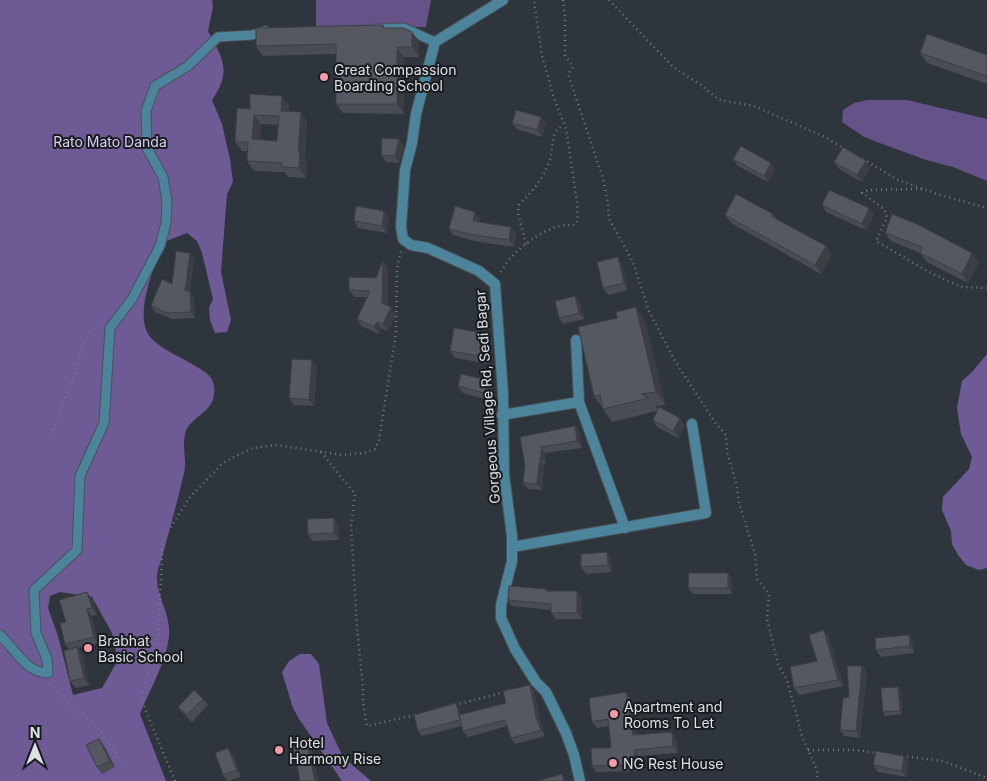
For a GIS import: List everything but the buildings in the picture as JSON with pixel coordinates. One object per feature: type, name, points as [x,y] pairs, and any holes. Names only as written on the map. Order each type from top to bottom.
[{"type":"street","points":[[403,239],[401,227],[405,170],[412,143],[416,114],[435,42],[503,0]]},
{"type":"street","name":"Gorgeous Village Rd, Sedi Bagar","points":[[403,239],[410,245],[428,248],[479,271],[495,284],[503,393],[504,474],[512,536],[512,561],[501,605],[501,618],[515,649],[536,682],[546,692],[566,732],[580,781]]},
{"type":"street","points":[[576,340],[579,402],[597,457],[625,528]]},
{"type":"street","points":[[502,414],[579,402]]},
{"type":"street","points":[[512,547],[706,513],[692,424]]},
{"type":"lane","points":[[364,29],[404,28],[435,42]]},
{"type":"lane","points":[[0,635],[26,664],[40,673],[48,673],[47,658],[36,633],[34,590],[77,550],[80,476],[104,423],[110,328],[132,299],[160,246],[166,223],[167,202],[163,177],[147,148],[146,111],[154,86],[188,66],[218,37],[252,35],[270,29],[279,30]]},
{"type":"path","points":[[495,284],[505,264],[526,244],[552,228],[575,225],[578,220],[576,193],[564,125],[542,56],[534,0]]},
{"type":"path","points":[[563,0],[565,55],[573,66],[568,74],[603,178],[609,218],[633,262],[648,311],[657,330],[704,406],[726,435],[727,452],[739,503],[755,554],[757,579],[768,594],[767,619],[778,664],[787,680],[802,736],[817,770],[817,781]]},
{"type":"path","points":[[609,0],[673,67],[701,85],[719,100],[754,106],[825,137],[850,151]]},
{"type":"path","points":[[526,244],[518,213],[519,205],[534,191],[550,159],[552,138],[559,128],[564,125]]},
{"type":"path","points":[[858,156],[898,180],[987,208]]},
{"type":"path","points":[[924,189],[868,190],[862,193],[884,209],[887,218],[876,241],[927,271],[961,287],[987,288]]},
{"type":"path","points":[[174,781],[141,699],[158,635],[163,539],[190,497],[223,463],[252,448],[276,445],[320,450],[343,455],[364,453],[374,449],[379,440],[396,333],[397,268],[403,239]]},
{"type":"path","points":[[51,435],[74,376],[82,345],[91,329],[110,328]]},
{"type":"path","points":[[320,450],[355,494],[351,525],[357,628],[364,688],[363,703],[367,726],[419,714]]},
{"type":"path","points":[[48,673],[48,680],[67,703],[97,726],[121,762]]},
{"type":"path","points":[[447,707],[509,691]]},
{"type":"path","points":[[808,750],[854,750],[884,754]]},
{"type":"path","points":[[894,755],[942,761],[987,778]]},
{"type":"shaded area","points":[[316,0],[431,0],[426,27],[316,27]]},
{"type":"shaded area","points":[[867,100],[907,100],[987,119],[987,181],[953,167],[926,160],[864,137],[842,122],[843,110],[854,103]]},
{"type":"green space","name":"Rato Mato Danda","points":[[0,0],[212,0],[213,7],[208,31],[221,57],[223,73],[222,81],[212,100],[222,124],[233,182],[227,194],[221,272],[231,320],[227,332],[215,333],[210,320],[209,308],[213,299],[202,253],[197,241],[187,233],[164,242],[151,277],[144,305],[146,330],[152,339],[168,351],[206,373],[214,386],[212,403],[191,423],[185,435],[184,473],[157,577],[159,592],[168,622],[169,638],[159,671],[140,714],[166,781],[0,781]],"holes":[[[60,592],[92,597],[112,633],[118,660],[102,688],[73,695],[58,636],[48,608],[50,596]]]},
{"type":"green space","points":[[987,354],[987,568],[979,570],[966,565],[958,555],[952,544],[951,531],[942,510],[943,497],[969,469],[972,457],[961,434],[957,408],[962,381]]},
{"type":"green space","points":[[300,654],[311,654],[319,664],[327,723],[343,757],[371,781],[342,781],[299,719],[293,708],[282,672],[289,661]]},
{"type":"place","name":"Great Compassion Boarding School","points":[[324,77]]},
{"type":"place","name":"Brabhat Basic School","points":[[88,648]]},
{"type":"place","name":"Apartment and Rooms To Let","points":[[614,714]]},
{"type":"place","name":"Hotel Harmony Rise","points":[[279,750]]},
{"type":"place","name":"NG Rest House","points":[[613,763]]}]
